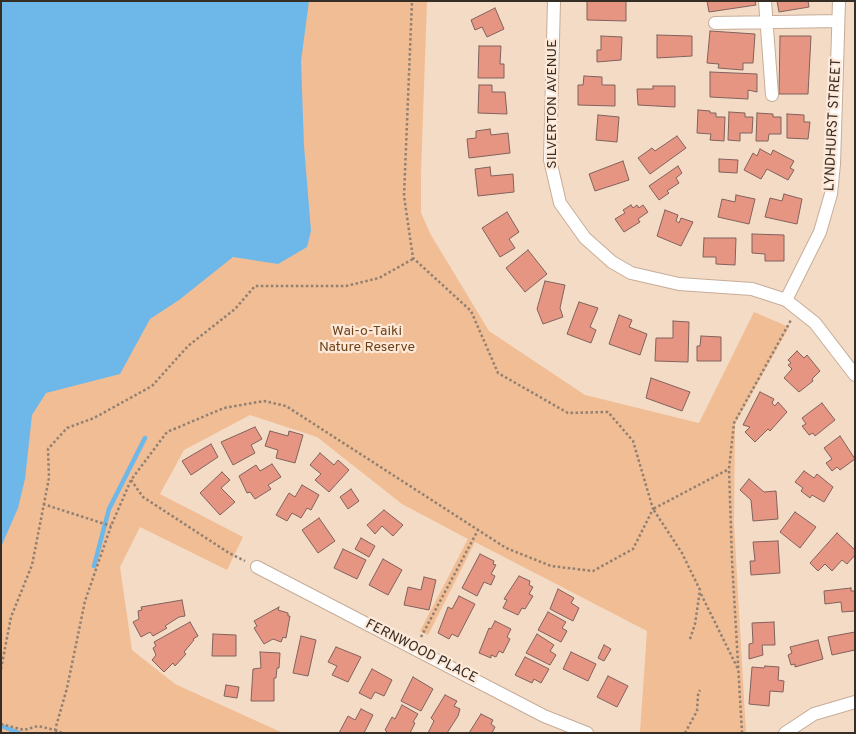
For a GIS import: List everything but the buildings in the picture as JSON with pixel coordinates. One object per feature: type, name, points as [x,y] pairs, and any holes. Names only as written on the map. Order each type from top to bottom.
[{"type":"street","name":"SILVERTON AVENUE","points":[[554,1],[550,160],[560,202],[575,225],[598,252],[631,272],[679,284],[752,289],[786,300],[815,323],[855,375]]},
{"type":"street","points":[[765,1],[768,21],[772,95]]},
{"type":"street","name":"LYNDHURST STREET","points":[[786,300],[820,232],[831,194],[834,164],[839,1]]},
{"type":"street","points":[[715,23],[838,21]]},
{"type":"street","name":"FERNWOOD PLACE","points":[[257,567],[544,716],[587,733]]},
{"type":"street","points":[[785,733],[814,714],[855,702]]},
{"type":"path","points":[[412,1],[404,196],[413,258],[471,311],[498,373],[568,412],[608,412],[633,441],[653,509],[682,553],[738,670]]},
{"type":"path","points":[[1,670],[11,617],[32,565],[49,478],[48,448],[67,428],[94,418],[152,386],[188,346],[235,310],[255,286],[346,286],[379,278],[413,258]]},
{"type":"path","points":[[742,733],[729,469],[734,423],[784,329],[799,309]]},
{"type":"path","points":[[55,730],[68,688],[85,601],[111,526],[131,480],[167,432],[224,408],[264,402],[286,406],[506,548],[551,566],[593,571],[633,549],[653,509],[729,469]]},
{"type":"path","points":[[131,480],[142,497],[229,553],[257,567]]},
{"type":"path","points":[[43,504],[111,526]]},
{"type":"path","points":[[414,649],[478,530]]},
{"type":"path","points":[[690,640],[700,592]]},
{"type":"path","points":[[684,733],[697,711],[700,690]]},
{"type":"path","points":[[1,724],[24,730],[38,726],[62,733]]},
{"type":"green space","name":"Wai-o-Taiki Nature Reserve","points":[[1,1],[427,1],[421,213],[431,235],[489,331],[585,395],[699,423],[754,312],[789,327],[735,424],[734,523],[746,733],[640,732],[647,631],[475,542],[428,635],[420,631],[468,539],[402,504],[317,437],[250,415],[184,450],[160,494],[243,537],[227,570],[140,527],[120,567],[132,650],[175,684],[283,733],[1,733]]},
{"type":"water","points":[[1,1],[309,1],[301,61],[304,146],[311,231],[307,247],[278,264],[233,257],[179,300],[150,319],[120,374],[46,393],[32,415],[25,479],[18,508],[1,547]]},
{"type":"waterway","points":[[94,566],[109,509],[145,438]]},
{"type":"waterway","points":[[4,727],[19,733]]}]
